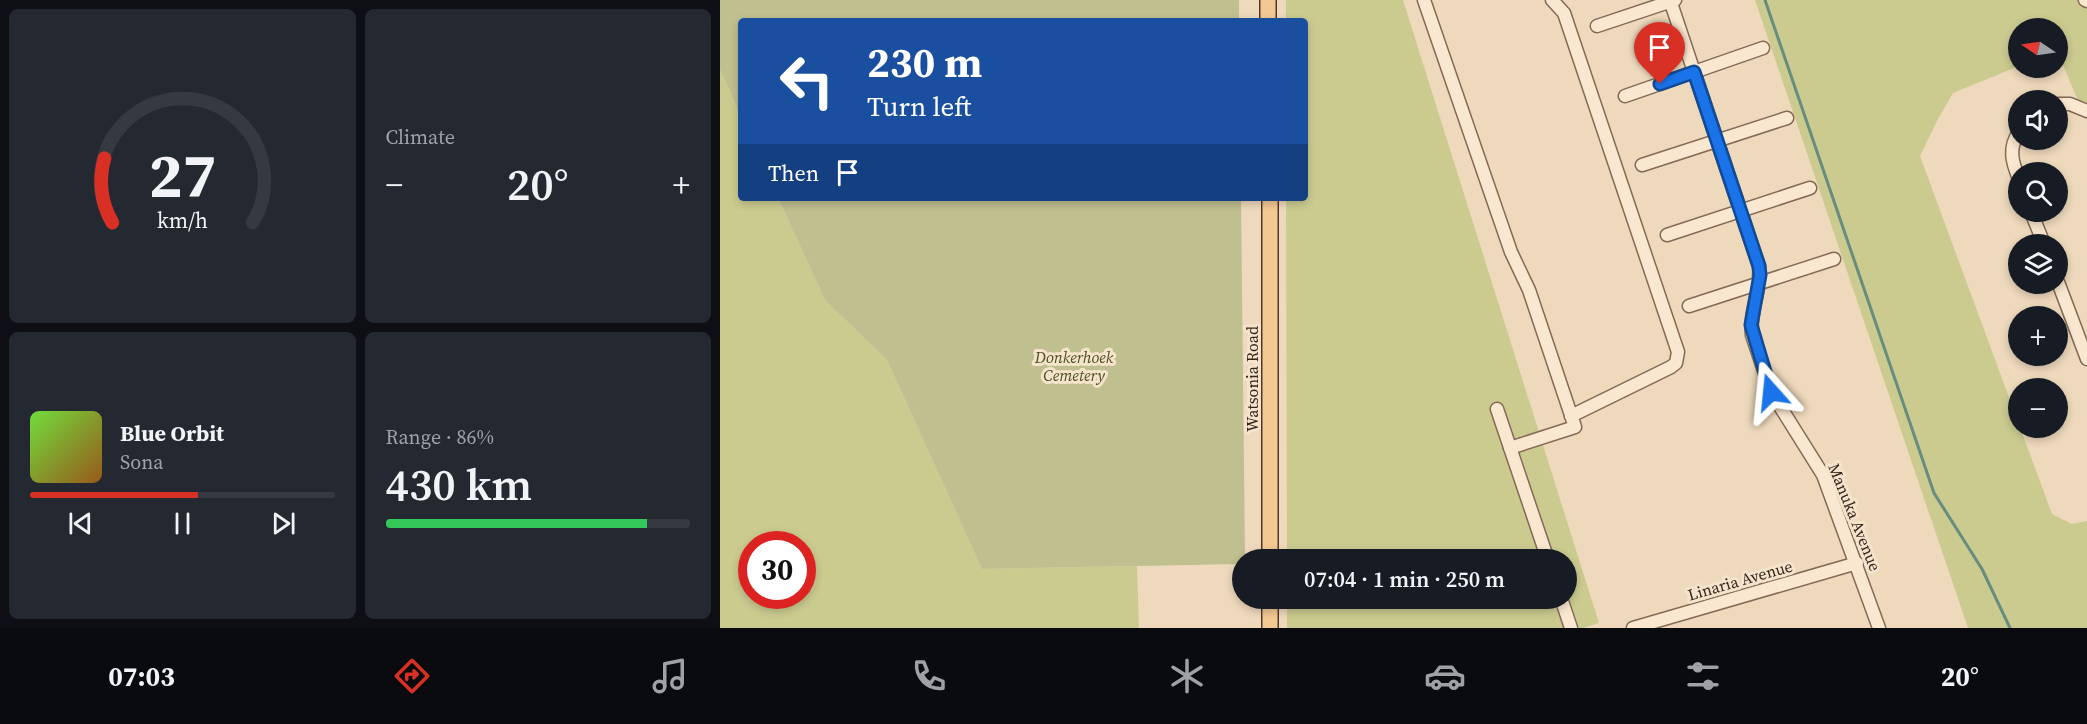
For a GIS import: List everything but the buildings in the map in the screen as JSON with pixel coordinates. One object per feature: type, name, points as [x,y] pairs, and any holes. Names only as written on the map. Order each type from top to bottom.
[{"type":"main road","points":[[1268,0],[1268,18]]},
{"type":"main road","name":"Watsonia Road","points":[[1270,201],[1270,549]]},
{"type":"main road","points":[[1270,609],[1270,628]]},
{"type":"street","points":[[1424,0],[1511,252],[1529,290],[1575,427],[1510,448]]},
{"type":"street","points":[[1552,0],[1564,13],[1678,351],[1676,363],[1671,367],[1571,416]]},
{"type":"street","points":[[1597,26],[1672,0]]},
{"type":"street","name":"Manuka Avenue","points":[[1672,0],[1759,266],[1759,283],[1751,325],[1771,392],[1823,475],[1879,628]]},
{"type":"street","points":[[1625,96],[1763,48]]},
{"type":"street","points":[[2068,104],[2087,111]]},
{"type":"street","points":[[1642,165],[1787,118]]},
{"type":"street","points":[[1667,235],[1810,188]]},
{"type":"street","points":[[1689,306],[1834,258]]},
{"type":"street","points":[[2063,294],[2087,359]]},
{"type":"street","points":[[1497,409],[1544,549]]},
{"type":"street","name":"Linaria Avenue","points":[[1633,628],[1857,563]]},
{"type":"street","points":[[1565,609],[1571,628]]},
{"type":"green space","points":[[720,0],[1239,0],[1239,18],[738,18],[738,109],[720,70]]},
{"type":"green space","points":[[1286,0],[1403,0],[1576,549],[1287,549],[1286,201],[1308,201],[1308,18],[1286,18]]},
{"type":"green space","points":[[1755,0],[2087,0],[2087,117],[2084,115],[2068,77],[2068,18],[2008,18],[2008,70],[1953,93],[1920,156],[2008,395],[2008,438],[2024,438],[2052,514],[2072,524],[2087,521],[2087,628],[1968,628]]},
{"type":"green space","points":[[720,70],[738,109],[738,201],[779,201],[825,300],[887,360],[982,569],[1137,566],[1139,628],[720,628]]},
{"type":"green space","name":"Donkerhoek Cemetery","points":[[779,201],[1241,201],[1245,549],[1232,549],[1232,564],[982,569],[887,360],[825,300]]},
{"type":"green space","points":[[1577,553],[1599,623],[1584,628],[1287,628],[1287,609],[1577,609]]},
{"type":"waterway","points":[[1765,0],[1934,493],[1982,569],[2010,628]]},
{"type":"route","points":[[1660,84],[1694,72],[1759,266],[1760,275],[1751,325],[1771,392]]}]
